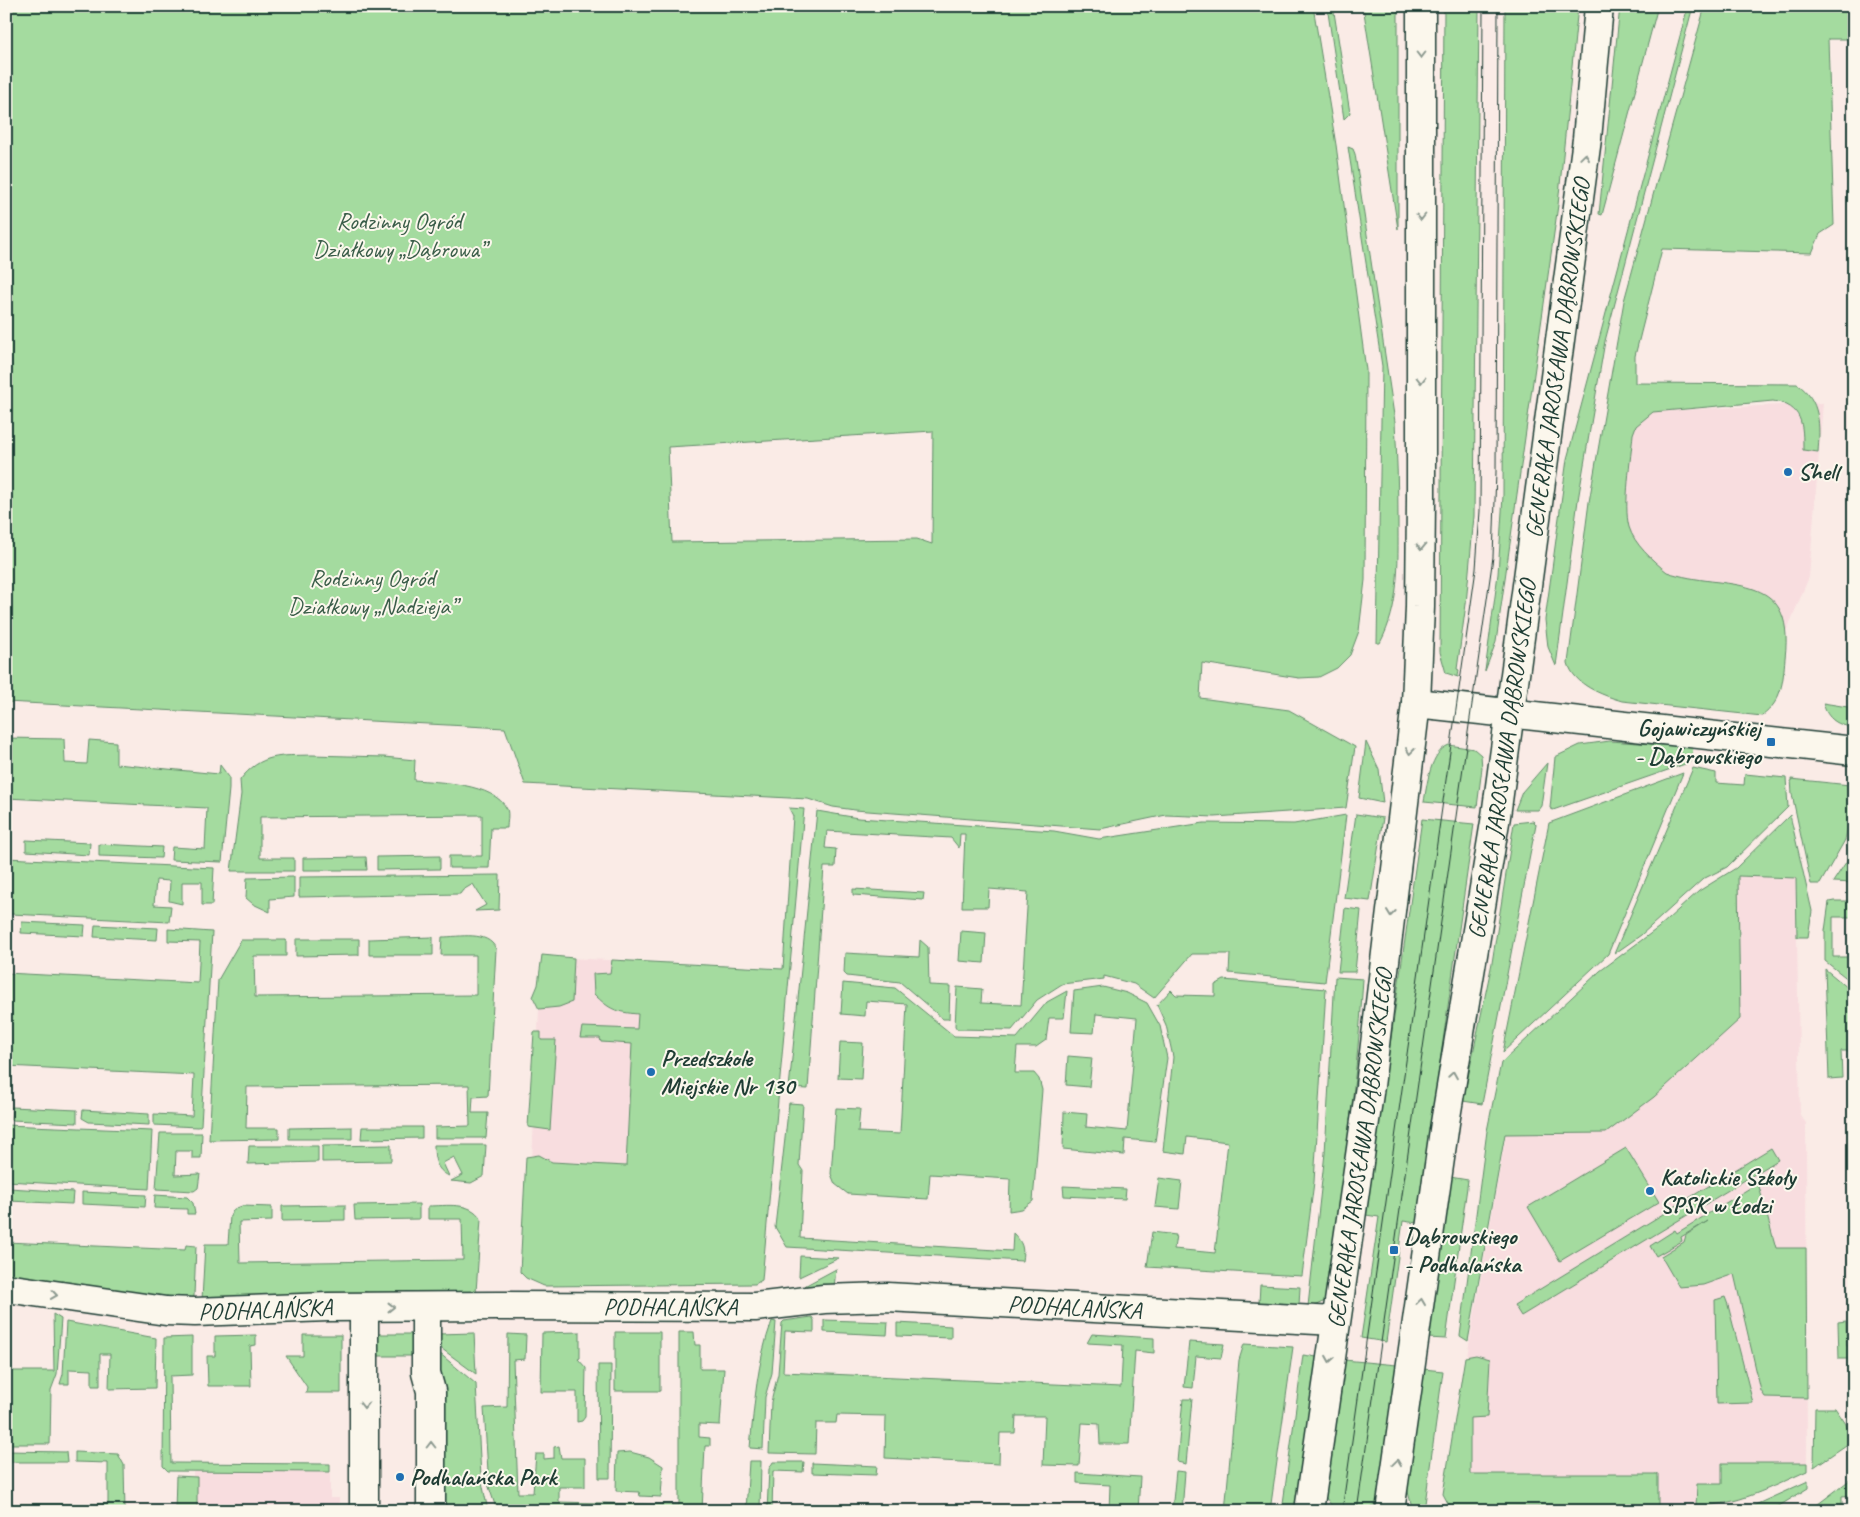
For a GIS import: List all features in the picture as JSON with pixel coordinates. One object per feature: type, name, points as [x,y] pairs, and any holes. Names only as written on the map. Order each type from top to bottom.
[{"type":"main road","name":"GENERAŁA JAROSŁAWA DĄBROWSKIEGO","points":[[1309,1511],[1370,1086],[1416,703],[1420,608],[1421,6]]},
{"type":"main road","name":"GENERAŁA JAROSŁAWA DĄBROWSKIEGO","points":[[1390,1511],[1445,1123],[1496,816],[1587,139],[1599,6]]},
{"type":"main road","points":[[1416,703],[1854,751]]},
{"type":"main road","name":"PODHALAŃSKA","points":[[6,1288],[166,1311],[666,1304],[755,1307],[824,1299],[887,1297],[1335,1321]]},
{"type":"main road","points":[[364,1307],[364,1511]]},
{"type":"main road","points":[[426,1307],[426,1373],[431,1392],[431,1511]]},
{"type":"shaded area","points":[[1823,403],[1809,577],[1787,630],[1667,591],[1622,525],[1634,412]]},
{"type":"shaded area","name":"Katolickie Szkoły SPSK w Łodzi","points":[[1735,876],[1796,878],[1800,1115],[1806,1123],[1807,1471],[1735,1502],[1715,1506],[1450,1507],[1443,1494],[1518,1065]]},
{"type":"shaded area","name":"Przedszkole Miejskie Nr 130","points":[[551,957],[775,969],[747,1266],[527,1269],[539,1009],[550,1001]]},
{"type":"shaded area","points":[[193,1463],[330,1464],[330,1498],[339,1498],[339,1511],[193,1511]]},
{"type":"green space","points":[[6,6],[1313,6],[1336,145],[1366,370],[1365,580],[1359,631],[1350,655],[1337,668],[1319,677],[1299,678],[1202,663],[1200,698],[1289,710],[1355,747],[1346,808],[1215,817],[1166,815],[1100,829],[855,810],[833,807],[808,799],[525,784],[505,728],[6,702]],"holes":[[[933,431],[932,544],[917,539],[672,542],[668,447]]]},
{"type":"green space","points":[[1327,6],[1333,6],[1350,113],[1344,119]]},
{"type":"green space","points":[[1363,6],[1398,6],[1398,229]]},
{"type":"green space","points":[[1444,6],[1479,6],[1474,516],[1466,604],[1457,669],[1459,670],[1458,677],[1446,673],[1440,652]]},
{"type":"green space","points":[[1505,6],[1578,6],[1558,205],[1496,642],[1485,671],[1498,574],[1503,496]]},
{"type":"green space","points":[[1620,6],[1658,6],[1602,215],[1599,214]]},
{"type":"green space","points":[[1688,6],[1693,6],[1605,341],[1578,500],[1556,666],[1548,647],[1545,620],[1567,459]]},
{"type":"green space","points":[[1705,6],[1854,6],[1854,39],[1828,39],[1834,225],[1820,234],[1812,253],[1662,249],[1635,356],[1635,383],[1797,384],[1805,390],[1815,406],[1819,423],[1818,452],[1803,450],[1803,432],[1796,412],[1783,403],[1773,401],[1653,412],[1636,426],[1633,434],[1627,494],[1627,518],[1631,533],[1640,546],[1667,572],[1689,578],[1752,588],[1768,596],[1779,609],[1785,629],[1785,658],[1782,683],[1774,704],[1762,716],[1622,701],[1606,696],[1582,683],[1571,671],[1568,663],[1589,502],[1624,301]]},
{"type":"green space","points":[[1348,147],[1353,149],[1355,154],[1395,422],[1398,569],[1391,614],[1387,629],[1380,643],[1377,643],[1382,366]]},
{"type":"green space","points":[[1823,703],[1854,708],[1854,727],[1834,721],[1827,713]]},
{"type":"green space","points":[[6,738],[64,739],[65,763],[87,764],[89,740],[116,742],[116,764],[219,774],[220,765],[229,777],[222,862],[171,860],[172,847],[205,849],[207,808],[6,798]]},
{"type":"green space","points":[[1610,741],[1693,747],[1691,762],[1553,810],[1550,808],[1555,757],[1580,745]]},
{"type":"green space","points":[[1366,742],[1379,769],[1383,803],[1359,798]]},
{"type":"green space","points":[[1449,745],[1474,749],[1481,755],[1482,768],[1477,807],[1424,802],[1430,770],[1438,754]]},
{"type":"green space","points":[[312,755],[415,760],[414,780],[451,783],[478,789],[500,800],[507,809],[507,828],[491,828],[489,868],[449,868],[449,856],[482,856],[482,815],[260,817],[260,858],[294,858],[294,871],[231,871],[241,794],[240,780],[248,771],[264,760],[281,756]]},
{"type":"green space","points":[[1547,763],[1541,806],[1538,810],[1515,810],[1522,792]]},
{"type":"green space","points":[[1693,768],[1716,773],[1716,783],[1744,785],[1745,774],[1786,778],[1788,807],[1727,867],[1703,879],[1641,935],[1614,954]]},
{"type":"green space","points":[[1683,773],[1608,954],[1503,1052],[1549,823]]},
{"type":"green space","points":[[1791,779],[1850,785],[1850,819],[1845,840],[1820,884],[1811,884],[1792,794]]},
{"type":"green space","name":"Przedszkole Miejskie Nr 130","points":[[789,808],[804,809],[762,1280],[755,1284],[544,1286],[526,1278],[520,1272],[526,1157],[539,1155],[552,1162],[626,1166],[632,1044],[601,1042],[600,1038],[580,1038],[582,1027],[637,1029],[638,1014],[609,1007],[594,994],[593,974],[610,973],[612,960],[783,969],[793,816]]},
{"type":"green space","points":[[817,811],[858,818],[1054,831],[1099,839],[1204,823],[1294,824],[1346,815],[1325,982],[1229,973],[1230,954],[1192,954],[1154,998],[1134,984],[1104,976],[1104,979],[1062,984],[1037,1000],[1012,1030],[957,1029],[955,1026],[957,987],[982,989],[981,1003],[1021,1005],[1028,892],[989,889],[988,907],[962,907],[965,834],[960,834],[959,848],[951,838],[827,831],[825,848],[836,849],[835,867],[824,867],[808,1089],[789,1088]]},
{"type":"green space","points":[[1356,814],[1383,818],[1370,901],[1344,898]]},
{"type":"green space","points":[[1790,815],[1812,911],[1808,937],[1797,937],[1796,878],[1738,876],[1740,1019],[1654,1097],[1606,1133],[1505,1134],[1468,1341],[1460,1336],[1487,1131],[1501,1063],[1600,971],[1658,928],[1699,891],[1736,868]]},
{"type":"green space","points":[[1422,819],[1474,824],[1417,1223],[1403,1221],[1386,1342],[1361,1338],[1379,1217],[1366,1215]]},
{"type":"green space","points":[[1533,821],[1536,824],[1482,1104],[1463,1101],[1492,963],[1514,823]]},
{"type":"green space","points":[[26,840],[90,843],[89,855],[26,851]]},
{"type":"green space","points":[[99,844],[162,847],[161,858],[99,856]]},
{"type":"green space","points":[[1854,850],[1854,883],[1833,882]]},
{"type":"green space","points":[[440,856],[440,869],[377,870],[377,857]]},
{"type":"green space","points":[[366,857],[367,870],[303,870],[303,858]]},
{"type":"green space","points":[[6,858],[214,868],[212,905],[202,905],[202,882],[182,882],[182,904],[169,901],[170,881],[156,880],[154,905],[171,906],[169,922],[6,913]]},
{"type":"green space","points":[[500,875],[499,910],[475,911],[486,905],[473,884],[460,894],[299,897],[299,877]]},
{"type":"green space","points":[[294,877],[294,897],[270,899],[270,912],[253,904],[246,898],[247,878]]},
{"type":"green space","points":[[853,889],[924,893],[923,900],[853,895]]},
{"type":"green space","points":[[1854,901],[1854,917],[1833,917],[1833,957],[1854,957],[1854,984],[1825,961],[1825,931],[1829,902]]},
{"type":"green space","points":[[1345,908],[1361,910],[1355,972],[1338,972]]},
{"type":"green space","points":[[22,922],[85,925],[84,936],[21,933]]},
{"type":"green space","points":[[95,925],[158,928],[157,940],[94,937]]},
{"type":"green space","points":[[168,929],[212,932],[201,1125],[198,1127],[154,1125],[154,1114],[192,1116],[194,1075],[6,1066],[6,973],[198,983],[200,942],[168,941]]},
{"type":"green space","points":[[961,931],[986,933],[984,963],[959,961]]},
{"type":"green space","points":[[433,937],[433,955],[369,955],[369,939]]},
{"type":"green space","points":[[442,937],[480,937],[487,939],[496,949],[488,1096],[473,1097],[472,1113],[488,1113],[486,1138],[435,1138],[435,1127],[470,1126],[469,1085],[247,1087],[246,1128],[279,1128],[279,1139],[209,1140],[218,980],[241,940],[286,940],[286,956],[254,956],[255,997],[476,995],[476,955],[441,955]]},
{"type":"green space","points":[[296,939],[359,939],[359,955],[296,956]]},
{"type":"green space","points":[[920,940],[928,947],[929,985],[950,986],[949,1019],[943,1019],[900,982],[847,976],[844,973],[845,953],[919,957]]},
{"type":"green space","points":[[542,955],[574,958],[572,1002],[559,1007],[539,1009],[533,997],[538,985]]},
{"type":"green space","points":[[1825,969],[1854,993],[1852,1051],[1841,1051],[1842,1078],[1829,1079]]},
{"type":"green space","points":[[1335,977],[1363,979],[1357,1060],[1348,1140],[1325,1301],[1314,1306],[1308,1306],[1325,1153]]},
{"type":"green space","points":[[1224,980],[1326,989],[1314,1182],[1302,1276],[1147,1267],[1152,1232],[1176,1235],[1174,1249],[1215,1253],[1228,1142],[1187,1137],[1185,1154],[1163,1151],[1173,1057],[1166,1025],[1157,1005],[1171,990],[1176,995],[1215,996],[1215,985]]},
{"type":"green space","points":[[843,983],[895,988],[954,1036],[1017,1038],[1047,1002],[1067,991],[1064,1018],[1049,1018],[1046,1040],[1036,1047],[1017,1047],[1015,1073],[1034,1073],[1039,1079],[1042,1090],[1033,1201],[1022,1209],[1009,1211],[1010,1179],[930,1174],[928,1199],[848,1194],[835,1184],[831,1174],[836,1108],[860,1109],[858,1132],[900,1134],[907,1004],[866,1001],[865,1016],[841,1014]]},
{"type":"green space","points":[[1103,987],[1127,993],[1147,1003],[1160,1026],[1167,1058],[1155,1142],[1125,1139],[1124,1155],[1063,1149],[1064,1112],[1087,1114],[1086,1127],[1127,1131],[1137,1018],[1096,1014],[1094,1033],[1071,1032],[1074,991]]},
{"type":"green space","points":[[534,1032],[541,1032],[541,1040],[556,1040],[550,1130],[528,1127]]},
{"type":"green space","points":[[840,1042],[863,1043],[861,1079],[838,1078]]},
{"type":"green space","points":[[1068,1056],[1092,1058],[1089,1087],[1066,1085]]},
{"type":"green space","points":[[789,1103],[803,1104],[799,1165],[803,1171],[800,1238],[1012,1251],[1013,1233],[1022,1246],[1022,1261],[787,1247],[775,1227]]},
{"type":"green space","points":[[12,1107],[77,1110],[77,1123],[11,1120]]},
{"type":"green space","points":[[83,1110],[149,1114],[149,1125],[89,1122],[82,1118]]},
{"type":"green space","points":[[6,1125],[152,1131],[149,1189],[6,1181]]},
{"type":"green space","points":[[352,1127],[352,1139],[289,1139],[289,1128]]},
{"type":"green space","points":[[362,1127],[422,1127],[422,1138],[361,1139]]},
{"type":"green space","points":[[160,1133],[202,1133],[201,1158],[192,1158],[192,1151],[176,1151],[175,1175],[200,1174],[198,1188],[194,1191],[156,1189]]},
{"type":"green space","points":[[391,1145],[391,1161],[322,1162],[322,1146]]},
{"type":"green space","points":[[434,1145],[486,1145],[484,1176],[471,1183],[451,1181],[463,1175],[454,1157],[443,1163],[449,1176],[441,1171],[435,1159]]},
{"type":"green space","points":[[249,1146],[318,1146],[318,1162],[248,1164]]},
{"type":"green space","points":[[1626,1148],[1659,1202],[1560,1261],[1528,1207]]},
{"type":"green space","points":[[1771,1148],[1778,1160],[1521,1316],[1514,1305]]},
{"type":"green space","points":[[1450,1177],[1468,1180],[1446,1339],[1427,1338]]},
{"type":"green space","points":[[1159,1178],[1182,1181],[1179,1209],[1155,1207]]},
{"type":"green space","points":[[1758,1183],[1776,1248],[1806,1248],[1807,1398],[1765,1397],[1761,1391],[1734,1274],[1703,1285],[1679,1287],[1661,1256],[1684,1242],[1686,1235],[1708,1221],[1681,1237],[1682,1241],[1656,1256],[1650,1246],[1675,1230],[1677,1233]]},
{"type":"green space","points":[[1063,1186],[1126,1189],[1125,1199],[1064,1196]]},
{"type":"green space","points":[[9,1188],[73,1192],[72,1204],[9,1201]]},
{"type":"green space","points":[[82,1192],[146,1195],[145,1207],[82,1204]]},
{"type":"green space","points":[[155,1195],[187,1197],[193,1203],[195,1214],[187,1214],[187,1209],[154,1208]]},
{"type":"green space","points":[[419,1204],[419,1219],[355,1220],[354,1205]]},
{"type":"green space","points":[[345,1205],[345,1220],[282,1221],[282,1206]]},
{"type":"green space","points":[[450,1205],[471,1209],[481,1219],[476,1292],[470,1298],[202,1300],[205,1244],[228,1244],[230,1216],[234,1209],[242,1206],[272,1207],[272,1221],[239,1222],[240,1263],[463,1260],[462,1219],[428,1219],[428,1206]]},
{"type":"green space","points":[[6,1242],[185,1250],[186,1245],[196,1246],[194,1296],[192,1302],[6,1279]]},
{"type":"green space","points":[[800,1256],[839,1258],[799,1277]]},
{"type":"green space","points":[[836,1269],[834,1288],[797,1290]]},
{"type":"green space","points":[[1260,1285],[1300,1287],[1299,1306],[1259,1303]]},
{"type":"green space","points":[[1725,1297],[1753,1403],[1717,1404],[1715,1300]]},
{"type":"green space","points":[[53,1314],[61,1319],[57,1374],[51,1390],[50,1444],[6,1444],[6,1371],[54,1371]]},
{"type":"green space","points":[[812,1317],[814,1320],[814,1332],[785,1331],[783,1372],[1121,1387],[1123,1345],[1087,1343],[1092,1334],[1154,1338],[1154,1353],[1135,1351],[1129,1444],[1100,1444],[1099,1424],[1082,1423],[1079,1466],[1043,1465],[1045,1416],[1016,1416],[1015,1433],[1000,1433],[999,1464],[885,1458],[886,1416],[837,1415],[836,1423],[816,1423],[815,1454],[769,1453],[771,1402],[778,1374],[782,1323],[784,1321]]},
{"type":"green space","points":[[824,1320],[888,1322],[887,1335],[824,1332]]},
{"type":"green space","points":[[772,1321],[776,1322],[772,1373],[765,1397],[763,1449],[750,1448],[760,1368]]},
{"type":"green space","points":[[1846,1321],[1847,1346],[1854,1346],[1854,1359],[1839,1359],[1838,1322]]},
{"type":"green space","points":[[66,1322],[156,1338],[155,1388],[109,1389],[110,1354],[100,1354],[100,1386],[92,1386],[92,1370],[69,1369],[69,1384],[60,1384],[63,1374]]},
{"type":"green space","points":[[897,1323],[951,1326],[951,1338],[897,1336]]},
{"type":"green space","points":[[580,1332],[580,1358],[578,1359],[586,1368],[585,1417],[582,1421],[577,1422],[577,1392],[541,1392],[542,1333]]},
{"type":"green space","points":[[615,1332],[660,1332],[660,1391],[615,1391]]},
{"type":"green space","points":[[679,1332],[694,1332],[695,1345],[700,1345],[700,1369],[724,1369],[720,1425],[699,1424],[699,1437],[710,1438],[710,1446],[705,1446],[702,1511],[497,1511],[489,1487],[484,1408],[507,1407],[508,1334],[526,1335],[525,1359],[513,1360],[518,1493],[533,1493],[536,1454],[544,1454],[544,1459],[554,1458],[554,1447],[559,1446],[561,1458],[585,1458],[585,1487],[559,1487],[559,1502],[679,1505]]},
{"type":"green space","points":[[474,1333],[476,1374],[438,1346],[438,1334]]},
{"type":"green space","points":[[374,1334],[420,1334],[419,1356],[374,1356]]},
{"type":"green space","points":[[256,1335],[256,1345],[250,1346],[251,1386],[208,1386],[207,1356],[215,1356],[215,1336]]},
{"type":"green space","points":[[303,1335],[341,1335],[341,1393],[306,1393],[307,1387],[286,1356],[303,1356]]},
{"type":"green space","points":[[192,1337],[192,1375],[170,1376],[171,1463],[330,1464],[330,1472],[168,1471],[163,1466],[164,1338]]},
{"type":"green space","points":[[1189,1342],[1224,1344],[1221,1358],[1196,1356],[1193,1388],[1184,1387]]},
{"type":"green space","points":[[1244,1344],[1293,1347],[1270,1511],[1225,1511],[1239,1360]]},
{"type":"green space","points":[[438,1352],[476,1384],[481,1477],[488,1511],[439,1511]]},
{"type":"green space","points":[[1303,1355],[1317,1357],[1295,1511],[1282,1511]]},
{"type":"green space","points":[[1476,1355],[1490,1359],[1487,1417],[1470,1418],[1470,1474],[1658,1474],[1658,1506],[1450,1507],[1443,1494],[1465,1357]]},
{"type":"green space","points":[[1344,1360],[1397,1365],[1377,1504],[1366,1511],[1336,1511],[1325,1497]]},
{"type":"green space","points":[[598,1365],[611,1365],[610,1478],[599,1478]]},
{"type":"green space","points":[[1423,1369],[1443,1371],[1424,1511],[1413,1511],[1407,1488]]},
{"type":"green space","points":[[1183,1399],[1192,1399],[1186,1464],[1177,1462]]},
{"type":"green space","points":[[1815,1408],[1835,1408],[1846,1424],[1852,1441],[1814,1467]]},
{"type":"green space","points":[[6,1451],[66,1452],[67,1462],[6,1462]]},
{"type":"green space","points":[[75,1452],[118,1454],[124,1465],[125,1511],[6,1511],[6,1504],[108,1504],[108,1463],[75,1462]]},
{"type":"green space","points":[[630,1452],[649,1457],[663,1466],[661,1497],[640,1496],[639,1492],[616,1491],[617,1453]]},
{"type":"green space","points":[[749,1461],[761,1461],[760,1511],[746,1511]]},
{"type":"green space","points":[[773,1462],[804,1462],[803,1472],[773,1471],[772,1511],[767,1511],[769,1469]]},
{"type":"green space","points":[[812,1463],[877,1466],[876,1475],[812,1473]]},
{"type":"green space","points":[[1722,1463],[1807,1463],[1807,1471],[1740,1499],[1726,1503],[1696,1506],[1697,1484],[1722,1484]]},
{"type":"green space","points":[[1176,1471],[1185,1472],[1182,1511],[1172,1511]]},
{"type":"green space","points":[[1077,1473],[1140,1477],[1138,1511],[1109,1511],[1110,1485],[1077,1483]]},
{"type":"green space","points":[[176,1476],[197,1477],[197,1511],[175,1511]]},
{"type":"green space","points":[[1851,1479],[1854,1481],[1854,1495],[1842,1496],[1842,1511],[1809,1511]]},
{"type":"green space","points":[[1808,1481],[1808,1488],[1771,1511],[1742,1511]]},
{"type":"tram line","points":[[1342,1511],[1476,569],[1480,511],[1483,6]]},
{"type":"tram line","points":[[1357,1511],[1493,557],[1496,472],[1498,6]]},
{"type":"place","name":"Shell","points":[[1788,472]]},
{"type":"place","name":"Gojawiczyńskiej - Dąbrowskiego","points":[[1771,742]]},
{"type":"place","name":"Przedszkole Miejskie Nr 130","points":[[651,1072]]},
{"type":"place","name":"Katolickie Szkoły SPSK w Łodzi","points":[[1650,1191]]},
{"type":"place","name":"Dąbrowskiego - Podhalańska","points":[[1394,1250]]},
{"type":"place","name":"Podhalańska Park","points":[[400,1477]]},
{"type":"park label","name":"Rodzinny Ogród Działkowy „Dąbrowa”","points":[[399,235]]},
{"type":"park label","name":"Rodzinny Ogród Działkowy „Nadzieja”","points":[[372,592]]}]
